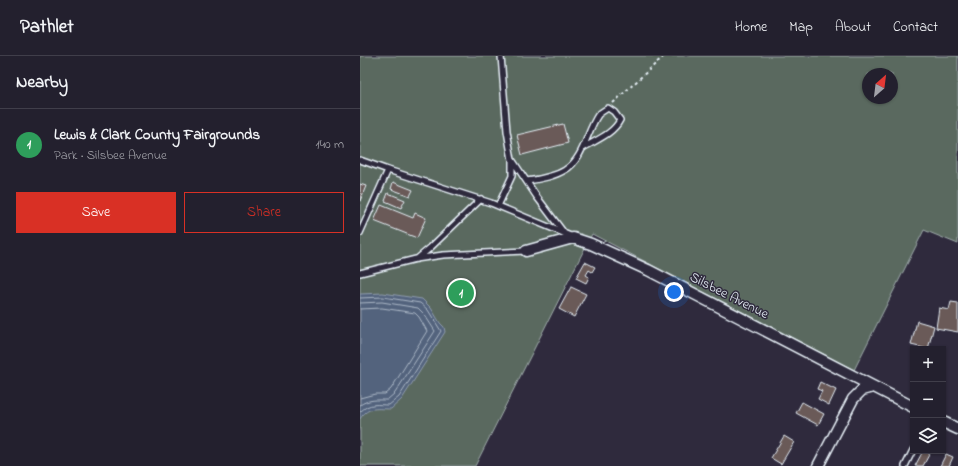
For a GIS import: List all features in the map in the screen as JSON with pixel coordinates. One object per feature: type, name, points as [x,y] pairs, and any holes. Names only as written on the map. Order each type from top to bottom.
[{"type":"street","points":[[526,252],[570,236]]},
{"type":"street","name":"Silsbee Avenue","points":[[570,236],[648,270],[910,405]]},
{"type":"street","points":[[818,466],[853,399],[862,390],[874,387]]},
{"type":"street","points":[[946,423],[958,429]]},
{"type":"lane","points":[[498,206],[512,176],[512,160],[507,131],[501,56]]},
{"type":"lane","points":[[527,181],[554,175],[566,170],[575,161],[583,148],[599,115],[608,108],[614,112],[620,120],[618,124],[611,131],[583,148]]},
{"type":"lane","points":[[360,160],[481,199],[570,236]]},
{"type":"lane","points":[[512,160],[570,236]]},
{"type":"lane","points":[[360,233],[388,170]]},
{"type":"lane","points":[[416,259],[430,248],[481,199]]},
{"type":"lane","points":[[360,273],[416,259],[443,255],[526,252]]},
{"type":"lane","points":[[905,466],[911,454]]},
{"type":"path","points":[[608,108],[664,56]]},
{"type":"green space","points":[[360,56],[958,56],[958,244],[924,230],[854,370],[592,234],[475,466],[360,466]]},
{"type":"water","points":[[383,293],[422,299],[431,308],[444,327],[445,332],[402,399],[391,409],[373,409],[366,412],[360,419],[360,294]]},
{"type":"building","points":[[563,124],[568,143],[522,155],[517,135]]},
{"type":"building","points":[[393,182],[413,190],[410,196],[391,189]]},
{"type":"building","points":[[360,184],[366,186],[360,201]]},
{"type":"building","points":[[388,193],[405,200],[401,208],[385,201]]},
{"type":"building","points":[[381,205],[413,218],[415,213],[426,218],[417,238],[374,221]]},
{"type":"building","points":[[585,262],[595,267],[592,272],[589,270],[586,275],[589,277],[586,283],[576,278]]},
{"type":"building","points":[[571,287],[586,294],[574,317],[559,309]]},
{"type":"building","points":[[951,302],[958,303],[958,332],[936,328],[939,308],[949,310]]},
{"type":"building","points":[[917,321],[934,326],[929,346],[911,345]]},
{"type":"building","points":[[820,382],[836,390],[829,405],[818,399],[822,391],[817,389]]},
{"type":"building","points":[[802,402],[824,414],[818,425],[796,413]]},
{"type":"building","points":[[784,436],[794,442],[781,464],[771,458]]},
{"type":"building","points":[[921,454],[929,454],[923,466],[915,466]]},
{"type":"building","points":[[946,454],[953,457],[949,466],[940,466]]},
{"type":"place","name":"Lewis & Clark County Fairgrounds","points":[[461,293]]}]
